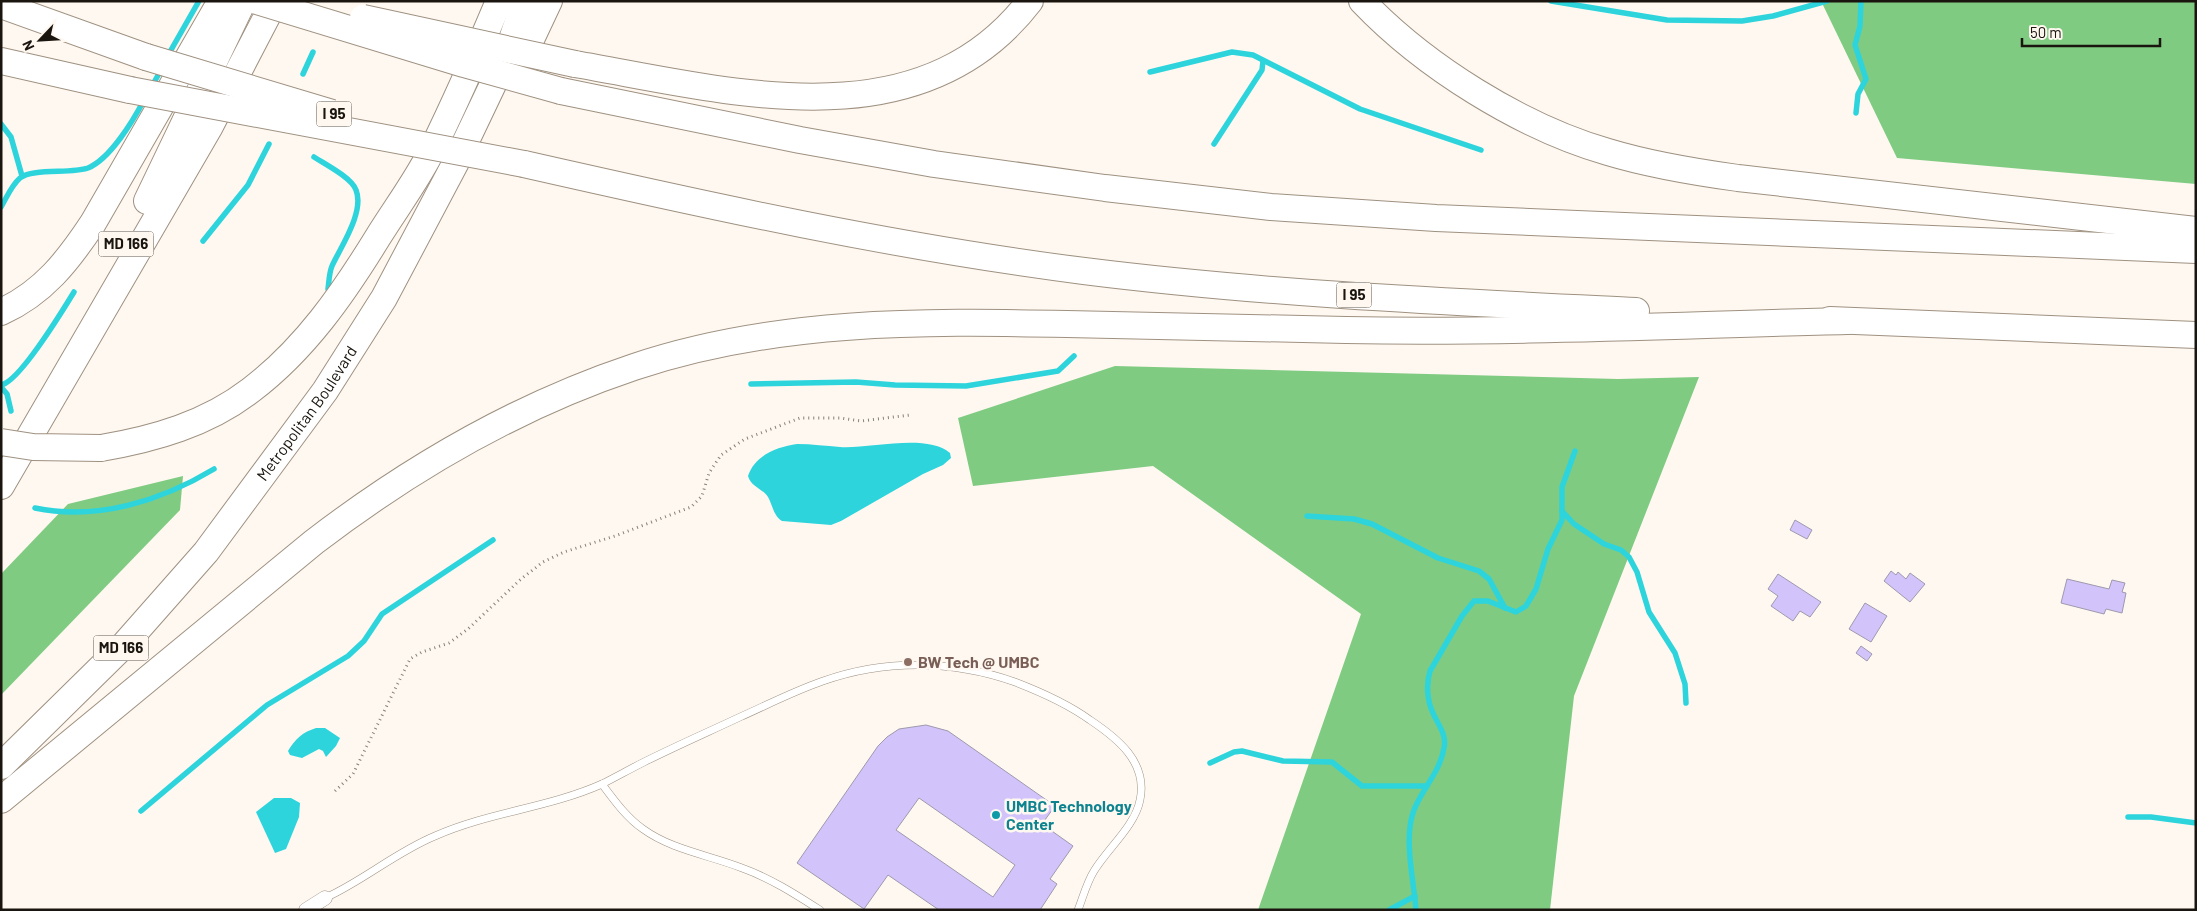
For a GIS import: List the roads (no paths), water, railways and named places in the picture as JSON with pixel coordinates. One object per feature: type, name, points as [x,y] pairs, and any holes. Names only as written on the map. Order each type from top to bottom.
[{"type":"highway","points":[[1,312],[28,298],[53,277],[74,252],[98,215],[220,1]]},
{"type":"highway","name":"MD 166","points":[[1,484],[190,117],[243,1]]},
{"type":"highway","points":[[257,1],[454,62],[561,91],[800,140],[934,164],[1105,188],[1271,206],[1436,218],[2196,250]]},
{"type":"highway","points":[[1,484],[209,128],[275,1]]},
{"type":"highway","points":[[289,1],[575,64],[730,90],[800,97],[850,97],[897,88],[931,77],[966,60],[997,38],[1030,1]]},
{"type":"highway","points":[[1,442],[33,448],[101,448],[156,436],[216,412],[250,391],[269,376],[314,331],[352,280],[431,152],[499,1]]},
{"type":"highway","name":"Metropolitan Boulevard","points":[[1,766],[123,646],[206,552],[325,391],[384,298],[456,162],[506,57],[525,1]]},
{"type":"highway","points":[[325,391],[389,301],[469,168],[549,1]]},
{"type":"highway","points":[[1362,1],[1411,46],[1454,78],[1544,127],[1606,152],[1668,168],[1738,178],[2196,230]]},
{"type":"highway","name":"I 95","points":[[1,5],[146,57],[331,113],[524,164],[776,221],[915,246],[1084,271],[1251,288],[1422,300],[1847,321],[2196,335]]},
{"type":"highway","points":[[1,60],[130,90],[524,164]]},
{"type":"highway","points":[[1,800],[314,542],[409,474],[472,437],[522,411],[636,366],[692,351],[765,336],[853,326],[938,322],[1443,331],[1847,321]]},
{"type":"street","points":[[306,910],[325,898]]},
{"type":"lane","points":[[325,898],[345,889],[434,836],[476,820],[546,804],[602,784],[644,762],[775,702],[839,676],[855,671],[940,664],[976,670],[1041,692],[1080,713],[1118,740],[1133,759],[1140,777],[1140,800],[1129,822],[1093,873],[1078,910]]},
{"type":"lane","points":[[602,784],[620,809],[643,829],[670,844],[766,878],[820,910]]},
{"type":"water","points":[[897,443],[927,444],[940,447],[950,453],[951,458],[943,465],[923,474],[831,525],[782,521],[775,513],[768,497],[749,480],[748,476],[761,457],[782,447],[797,444],[852,447]]},
{"type":"water","points":[[316,728],[325,728],[340,738],[336,746],[326,757],[323,751],[319,749],[302,758],[290,755],[288,751],[294,743],[303,734]]},
{"type":"water","points":[[274,798],[291,798],[300,803],[299,817],[286,849],[275,853],[256,812]]},
{"type":"waterway","points":[[167,57],[199,1]]},
{"type":"waterway","points":[[1551,1],[1667,20],[1742,21],[1773,16],[1827,1]]},
{"type":"waterway","points":[[1856,113],[1858,94],[1866,79],[1855,45],[1860,26],[1861,1]]},
{"type":"waterway","points":[[303,74],[313,52]]},
{"type":"waterway","points":[[1150,72],[1232,52],[1253,55],[1360,109],[1481,150]]},
{"type":"waterway","points":[[1214,144],[1262,70],[1263,61]]},
{"type":"waterway","points":[[151,88],[162,68]]},
{"type":"waterway","points":[[1,207],[14,185],[20,178],[26,175],[42,172],[81,170],[96,163],[104,157],[120,138],[144,100]]},
{"type":"waterway","points":[[1,124],[11,137],[22,176]]},
{"type":"waterway","points":[[203,241],[248,185],[269,144]]},
{"type":"waterway","points":[[314,157],[349,181],[356,190],[358,199],[357,209],[350,230],[331,269],[328,289]]},
{"type":"waterway","points":[[1,385],[9,381],[29,359],[51,329],[74,292]]},
{"type":"waterway","points":[[751,384],[856,382],[895,385],[966,386],[1058,371],[1074,356]]},
{"type":"waterway","points":[[1,387],[7,394],[11,411]]},
{"type":"waterway","points":[[1416,910],[1409,846],[1411,821],[1417,802],[1439,765],[1445,743],[1429,703],[1430,671],[1462,616],[1474,601],[1488,601],[1516,612],[1526,606],[1536,589],[1548,549],[1562,520],[1562,487],[1575,451]]},
{"type":"waterway","points":[[35,508],[82,512],[128,505],[172,490],[214,469]]},
{"type":"waterway","points":[[1562,511],[1574,524],[1604,544],[1621,550],[1629,557],[1637,572],[1649,612],[1675,653],[1685,684],[1686,703]]},
{"type":"waterway","points":[[1307,516],[1354,519],[1372,524],[1438,558],[1479,571],[1489,579],[1505,608]]},
{"type":"waterway","points":[[141,811],[267,705],[348,656],[364,641],[382,614],[493,540]]},
{"type":"waterway","points":[[1210,763],[1234,752],[1242,751],[1283,761],[1332,762],[1362,786],[1427,786]]},
{"type":"waterway","points":[[2128,817],[2151,817],[2196,823]]},
{"type":"waterway","points":[[1389,910],[1415,896]]},
{"type":"place","name":"BW Tech @ UMBC","points":[[908,662]]},
{"type":"place","name":"UMBC Technology Center","points":[[996,815]]}]
